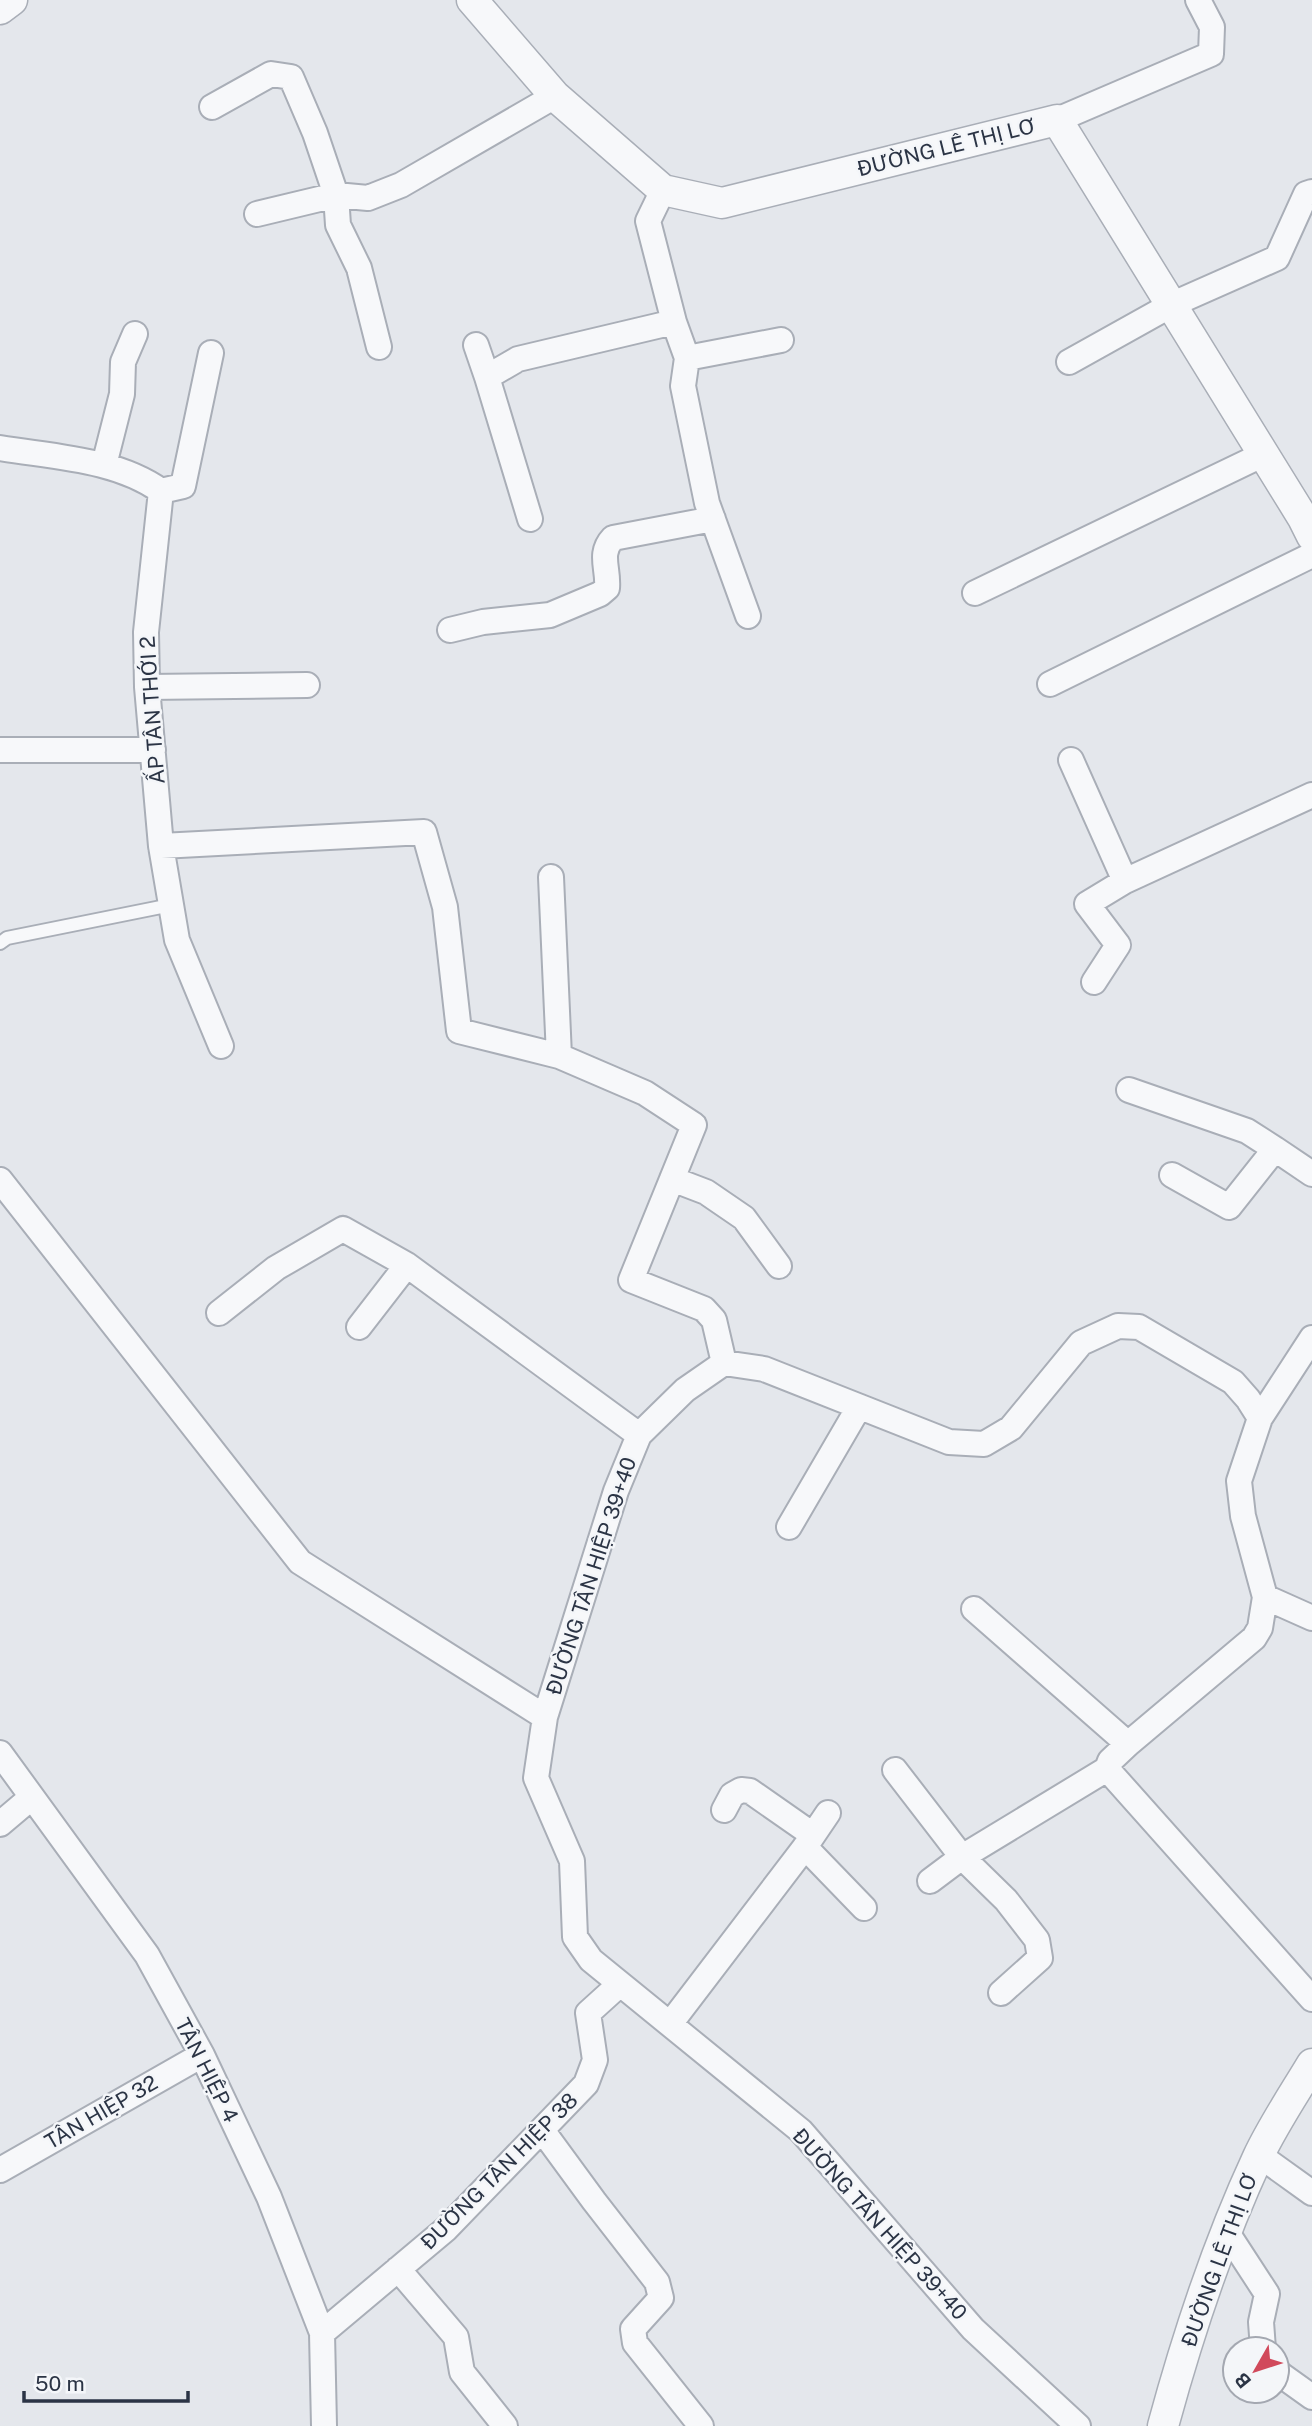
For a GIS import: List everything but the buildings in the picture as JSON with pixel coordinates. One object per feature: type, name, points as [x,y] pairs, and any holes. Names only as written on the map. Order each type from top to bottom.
[{"type":"street","points":[[0,9],[12,0]]},
{"type":"street","name":"ĐƯỜNG LÊ THỊ LƠ","points":[[472,0],[555,96],[663,190],[722,203],[1056,120],[1173,304],[1312,536]]},
{"type":"street","points":[[1056,120],[1211,54],[1212,27],[1198,0]]},
{"type":"street","points":[[212,107],[271,74],[291,77],[337,195],[338,225],[359,268],[379,347]]},
{"type":"street","points":[[257,214],[337,195],[368,198],[401,185],[555,96]]},
{"type":"street","points":[[663,190],[648,221],[674,321],[687,358],[683,386],[708,503],[748,616]]},
{"type":"street","points":[[1069,362],[1173,304],[1277,258],[1306,194],[1312,192]]},
{"type":"street","points":[[486,377],[518,359],[674,321]]},
{"type":"street","points":[[104,465],[122,394],[123,362],[135,334]]},
{"type":"street","points":[[687,358],[781,340]]},
{"type":"street","points":[[476,345],[530,519]]},
{"type":"street","points":[[0,448],[104,465],[149,482],[162,491],[183,486],[211,353]]},
{"type":"street","points":[[975,593],[1264,454]]},
{"type":"street","name":"ẤP TÂN THỚI 2","points":[[162,491],[146,632],[147,687],[162,846],[177,940],[221,1046]]},
{"type":"street","points":[[450,630],[483,622],[534,618],[565,610],[607,588],[604,555],[607,544],[613,538],[713,519]]},
{"type":"street","points":[[1050,684],[1312,555]]},
{"type":"street","points":[[147,687],[307,685]]},
{"type":"street","points":[[0,750],[153,750]]},
{"type":"street","points":[[1072,760],[1125,881]]},
{"type":"street","points":[[1094,982],[1118,945],[1087,904],[1125,881],[1312,795]]},
{"type":"street","points":[[162,846],[424,832],[445,907],[459,1031],[559,1056],[645,1093],[694,1125],[631,1280],[704,1309],[714,1320],[724,1363],[764,1369],[949,1442],[984,1444],[1011,1428],[1082,1343],[1118,1326],[1139,1327],[1233,1382],[1260,1418]]},
{"type":"street","points":[[551,877],[559,1056]]},
{"type":"street","points":[[1129,1090],[1247,1131],[1312,1174]]},
{"type":"street","points":[[1172,1175],[1229,1207],[1275,1149]]},
{"type":"street","points":[[672,1179],[706,1192],[744,1218],[779,1266]]},
{"type":"street","points":[[0,1180],[300,1562],[545,1717]]},
{"type":"street","points":[[219,1313],[276,1268],[344,1229],[407,1265],[639,1434]]},
{"type":"street","points":[[359,1327],[407,1265]]},
{"type":"street","points":[[930,1881],[962,1857],[1107,1769],[1110,1761],[1128,1744],[1254,1638],[1259,1628],[1265,1598],[1243,1517],[1239,1481],[1260,1418],[1312,1338]]},
{"type":"street","name":"ĐƯỜNG TÂN HIỆP 39+40","points":[[724,1363],[685,1390],[639,1434],[616,1491],[545,1717],[536,1778],[572,1861],[575,1937],[591,1960],[801,2131],[973,2329],[1078,2426]]},
{"type":"street","points":[[789,1527],[859,1407]]},
{"type":"street","points":[[1265,1598],[1312,1618]]},
{"type":"street","points":[[974,1609],[1128,1744]]},
{"type":"street","name":"TÂN HIỆP 4","points":[[0,1753],[148,1955],[202,2055],[269,2197],[322,2333],[324,2426]]},
{"type":"street","points":[[1107,1769],[1312,1999]]},
{"type":"street","points":[[895,1770],[962,1857],[1006,1900],[1037,1940],[1040,1958],[1001,1993]]},
{"type":"street","points":[[724,1810],[732,1795],[741,1790],[750,1791],[809,1841],[864,1908]]},
{"type":"street","points":[[0,1824],[33,1797]]},
{"type":"street","points":[[670,2024],[828,1813]]},
{"type":"street","name":"ĐƯỜNG TÂN HIỆP 38","points":[[322,2333],[446,2229],[586,2084],[595,2060],[588,2013],[620,1984]]},
{"type":"street","name":"TÂN HIỆP 32","points":[[0,2170],[202,2055]]},
{"type":"street","name":"ĐƯỜNG LÊ THỊ LƠ","points":[[1163,2426],[1226,2231],[1259,2154],[1312,2064]]},
{"type":"street","points":[[542,2130],[657,2282],[661,2298],[633,2329],[635,2343],[701,2426]]},
{"type":"street","points":[[1259,2154],[1312,2193]]},
{"type":"street","points":[[1226,2231],[1266,2294],[1261,2322],[1262,2335]]},
{"type":"street","points":[[398,2269],[456,2337],[462,2372],[505,2426]]},
{"type":"street","points":[[1291,2382],[1312,2397]]},
{"type":"lane","points":[[0,943],[6,938],[171,905]]}]
